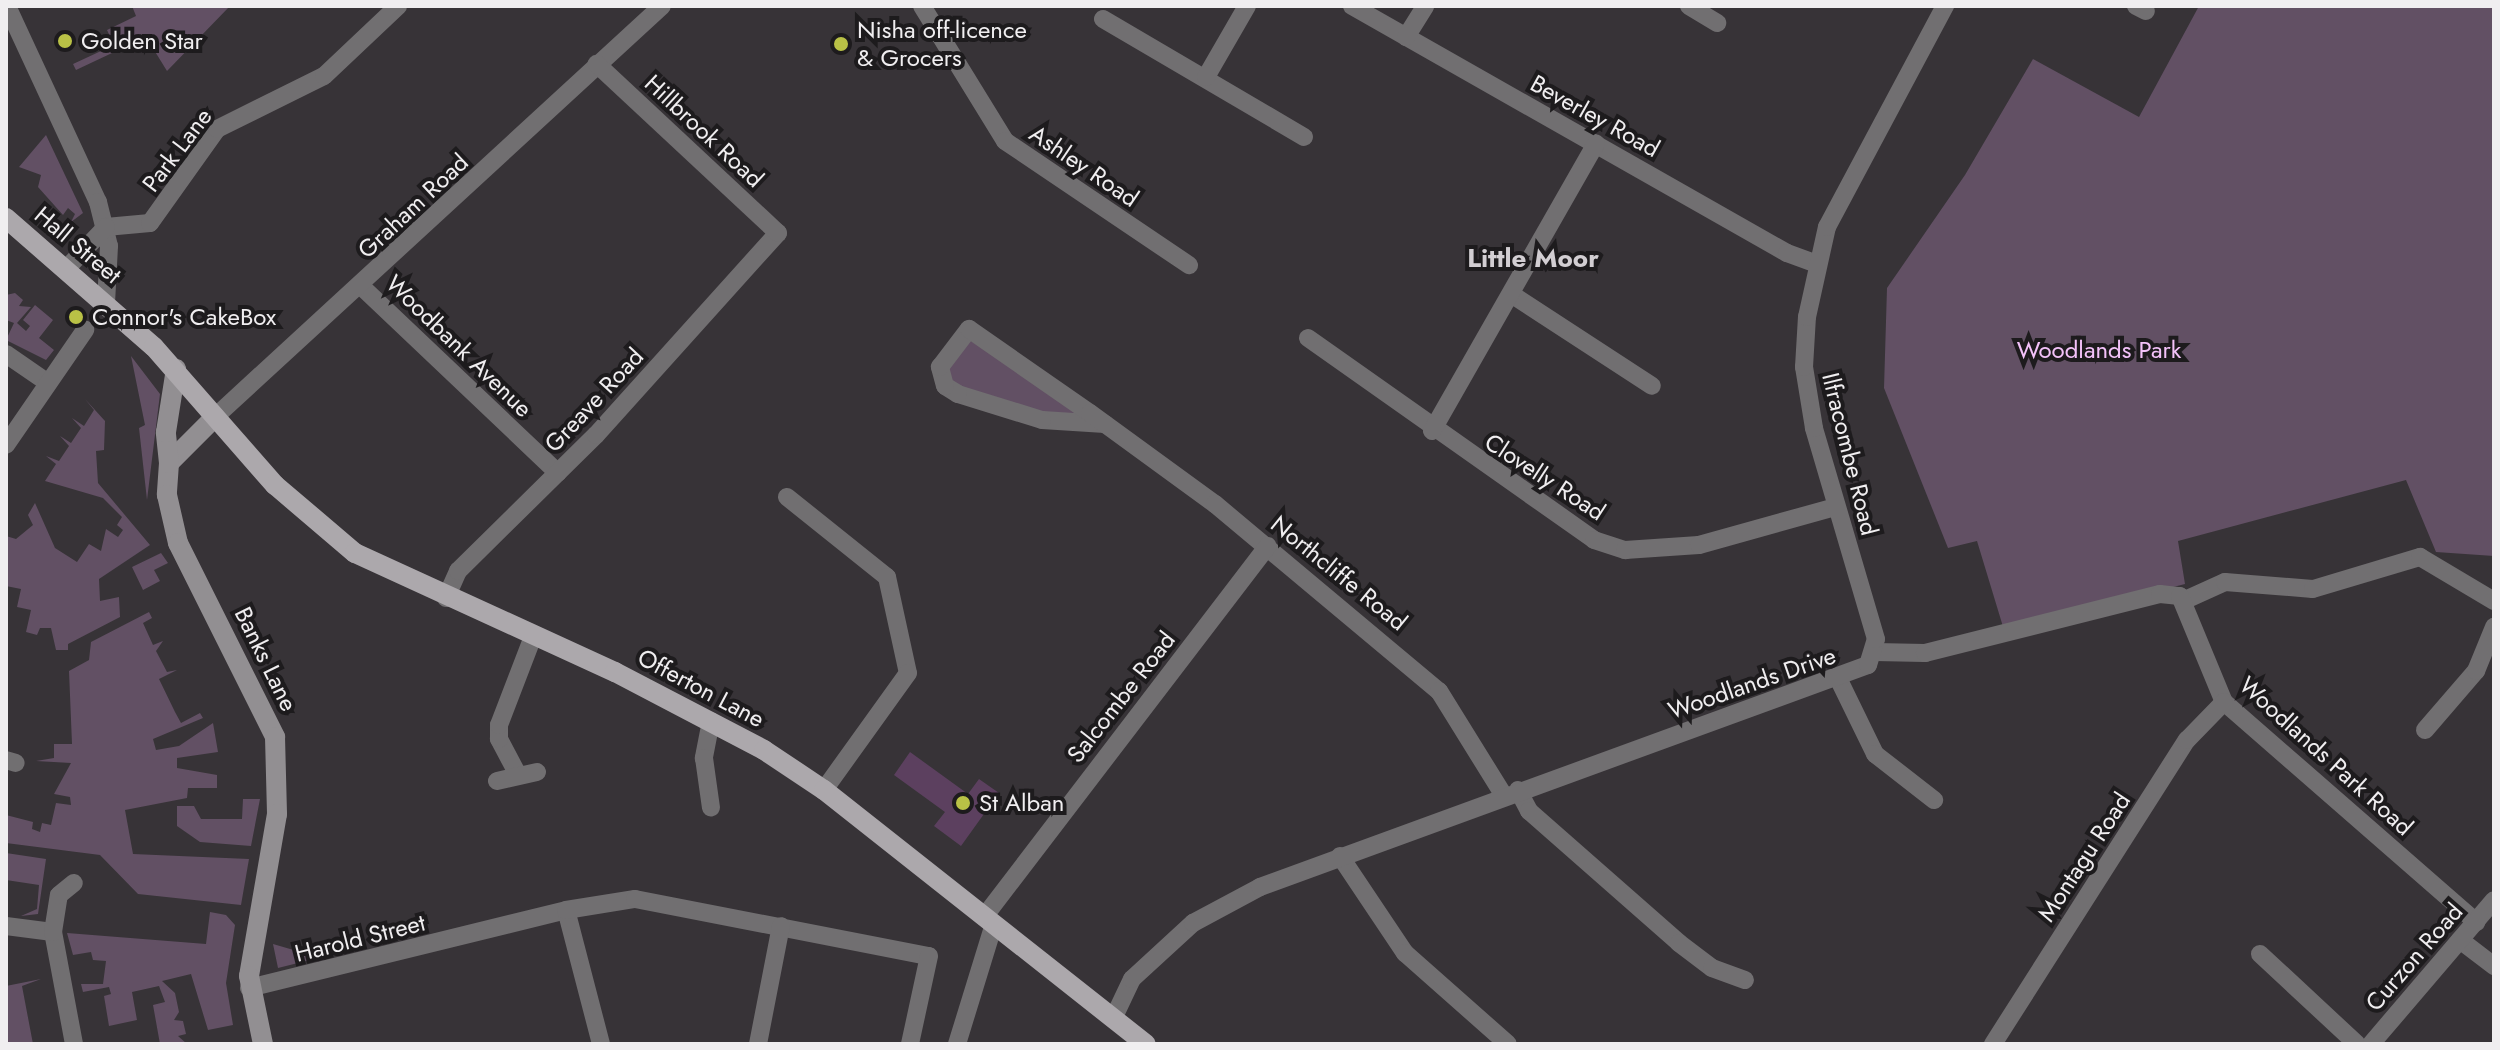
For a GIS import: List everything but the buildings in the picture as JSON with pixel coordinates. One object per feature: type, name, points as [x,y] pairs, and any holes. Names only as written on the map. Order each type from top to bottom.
[{"type":"main road","name":"Hall Street","points":[[6,218],[106,303],[176,369],[215,417]]},
{"type":"main road","name":"Offerton Lane","points":[[215,417],[275,485],[333,537],[376,567],[534,634],[711,721],[824,790],[1146,1044]]},
{"type":"street","points":[[7,6],[106,227],[106,303]]},
{"type":"street","name":"Park Lane","points":[[106,227],[150,223],[217,129],[233,116],[291,97],[324,76],[398,6]]},
{"type":"street","name":"Graham Road","points":[[215,417],[362,287],[662,6]]},
{"type":"street","name":"Ashley Road","points":[[922,6],[1005,141],[1189,265]]},
{"type":"street","points":[[1206,77],[1247,6]]},
{"type":"street","name":"Beverley Road","points":[[1352,6],[1787,253],[1817,264]]},
{"type":"street","points":[[1406,37],[1425,6]]},
{"type":"street","points":[[1689,6],[1717,23]]},
{"type":"street","name":"Ilfracombe Road","points":[[1875,652],[1872,621],[1835,507],[1804,367],[1817,264],[1827,227],[1945,6]]},
{"type":"street","points":[[1103,19],[1304,137]]},
{"type":"street","name":"Hillbrook Road","points":[[597,64],[778,233]]},
{"type":"street","points":[[1432,431],[1596,144]]},
{"type":"street","points":[[66,269],[106,227]]},
{"type":"street","name":"Greave Road","points":[[446,598],[458,571],[558,473],[778,233]]},
{"type":"street","name":"Woodbank Avenue","points":[[362,287],[558,473]]},
{"type":"street","points":[[1511,294],[1652,386]]},
{"type":"street","name":"Northcliffe Road","points":[[1105,424],[1042,420],[958,394],[945,386],[940,367],[969,329],[1105,424],[1268,546],[1439,691],[1511,793],[1529,811],[1679,943],[1712,968],[1745,980]]},
{"type":"street","points":[[6,445],[85,330]]},
{"type":"street","name":"Clovelly Road","points":[[1308,338],[1432,431],[1594,540],[1625,550],[1699,545],[1835,507]]},
{"type":"street","points":[[6,354],[48,383]]},
{"type":"street","name":"Banks Lane","points":[[176,369],[166,432],[169,463],[167,495],[178,543],[275,737],[277,814],[249,988],[263,1044]]},
{"type":"street","points":[[169,463],[215,417]]},
{"type":"street","points":[[787,497],[887,577],[908,673],[824,790]]},
{"type":"street","name":"Salcombe Road","points":[[989,920],[1268,546]]},
{"type":"street","points":[[1875,652],[1925,653],[2160,594],[2183,601],[2225,582],[2313,589],[2420,557],[2494,601]]},
{"type":"street","name":"Woodlands Park Road","points":[[2183,601],[2224,702],[2476,922]]},
{"type":"street","points":[[2425,730],[2476,671],[2494,627]]},
{"type":"street","points":[[497,781],[528,773],[499,739],[499,725],[534,634]]},
{"type":"street","name":"Woodlands Drive","points":[[1113,1019],[1132,979],[1193,923],[1340,856],[1863,669],[1875,652]]},
{"type":"street","points":[[1838,678],[1875,754],[1934,800]]},
{"type":"street","name":"Montagu Road","points":[[1993,1044],[2187,740],[2224,702]]},
{"type":"street","points":[[711,721],[704,758],[711,808]]},
{"type":"street","points":[[1340,856],[1405,953],[1508,1044]]},
{"type":"street","points":[[74,883],[59,895],[53,932],[74,1044]]},
{"type":"street","name":"Harold Street","points":[[249,988],[566,910],[635,899],[929,956],[910,1044]]},
{"type":"street","name":"Curzon Road","points":[[2371,1044],[2494,900]]},
{"type":"street","points":[[566,910],[601,1044]]},
{"type":"street","points":[[957,1044],[989,920]]},
{"type":"street","points":[[6,926],[53,932]]},
{"type":"street","points":[[758,1044],[781,926]]},
{"type":"street","points":[[2460,940],[2494,966]]},
{"type":"street","points":[[2260,954],[2357,1044]]},
{"type":"green space","points":[[132,6],[230,6],[167,71],[146,37],[76,70],[73,64],[114,45],[107,30],[136,16]]},
{"type":"green space","name":"Woodlands Park","points":[[2199,6],[2494,6],[2494,556],[2436,552],[2406,480],[2178,541],[2185,584],[2004,630],[1977,541],[1948,548],[1884,388],[1887,288],[1965,175],[2033,59],[2139,117]]},
{"type":"green space","points":[[46,135],[83,213],[71,222],[75,214],[68,208],[63,215],[38,187],[41,175],[19,167]]},
{"type":"green space","points":[[15,293],[23,300],[19,306],[31,307],[17,323],[26,331],[30,326],[23,320],[35,305],[53,320],[39,338],[54,350],[46,360],[6,340],[14,323],[6,320],[6,295]]},
{"type":"green space","points":[[961,335],[1090,413],[1042,420],[945,386],[946,355]]},
{"type":"green space","points":[[131,356],[160,394],[147,500],[139,428],[145,425]]},
{"type":"green space","points":[[85,399],[105,421],[104,450],[96,451],[98,483],[150,545],[99,579],[100,601],[119,597],[120,617],[68,644],[68,650],[56,650],[51,628],[40,628],[37,635],[26,632],[31,610],[17,607],[21,589],[6,586],[6,536],[16,539],[33,525],[28,515],[35,503],[55,548],[77,562],[89,544],[101,551],[106,529],[118,537],[123,530],[117,525],[122,517],[103,498],[45,481],[56,464],[46,456],[59,461],[69,446],[60,436],[71,443],[81,428],[72,418],[84,426],[94,410]]},
{"type":"green space","points":[[161,553],[168,563],[154,570],[160,581],[143,590],[132,567]]},
{"type":"green space","points":[[149,612],[152,618],[143,623],[153,645],[163,641],[156,651],[167,672],[177,670],[159,679],[175,712],[181,723],[200,713],[203,718],[153,739],[156,750],[179,746],[213,723],[218,752],[177,758],[177,768],[217,775],[217,788],[188,788],[187,798],[125,810],[133,854],[249,859],[241,905],[138,894],[100,855],[6,843],[6,815],[33,822],[32,829],[40,832],[42,823],[51,825],[56,803],[71,805],[70,797],[54,794],[71,763],[36,761],[54,758],[54,744],[72,744],[69,671],[89,660],[91,642]]},
{"type":"green space","points":[[243,799],[260,799],[251,846],[200,842],[177,826],[177,806],[194,806],[201,819],[242,819]]},
{"type":"green space","points":[[6,853],[46,859],[38,914],[21,916],[37,909],[39,885],[6,880]]},
{"type":"green space","points":[[210,912],[226,915],[235,925],[226,983],[233,1025],[208,1030],[191,974],[162,981],[175,993],[179,1012],[174,1020],[183,1021],[186,1034],[178,1036],[187,1044],[160,1044],[153,1005],[165,1002],[159,986],[132,992],[137,1020],[109,1026],[104,996],[111,994],[109,987],[83,992],[81,984],[103,984],[106,961],[93,960],[91,952],[73,955],[67,933],[206,944]]},
{"type":"green space","points":[[273,944],[297,951],[334,954],[278,968]]},
{"type":"green space","points":[[41,979],[22,986],[33,1044],[6,1044],[6,986]]},
{"type":"place","name":"Golden Star","points":[[65,41]]},
{"type":"place","name":"Nisha off-licence & Grocers","points":[[841,44]]},
{"type":"place","name":"Connor's CakeBox","points":[[76,317]]},
{"type":"place","name":"St Alban","points":[[963,803]]},
{"type":"district","name":"Little Moor","points":[[1533,259]]}]
